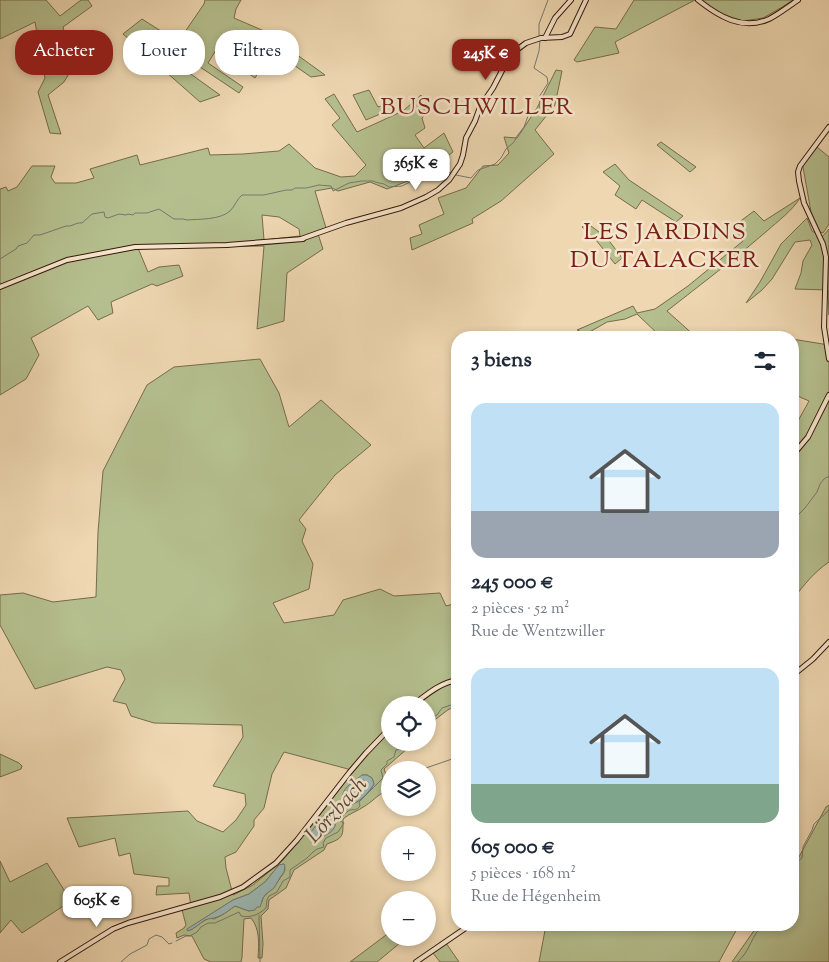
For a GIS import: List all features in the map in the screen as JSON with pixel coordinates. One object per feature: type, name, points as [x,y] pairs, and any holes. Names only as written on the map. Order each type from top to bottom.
[{"type":"street","points":[[541,39],[555,18],[571,0]]},
{"type":"street","points":[[0,287],[67,260],[135,247],[227,245],[301,239],[346,223],[401,208],[429,195],[449,180],[460,164],[466,138],[480,107],[493,88],[506,61],[522,46],[541,39],[570,34],[586,0]]},
{"type":"street","points":[[698,0],[722,17],[745,24],[768,19],[798,0]]},
{"type":"street","points":[[829,127],[800,166],[798,172],[804,203],[826,257],[824,327],[829,359]]},
{"type":"street","points":[[799,448],[808,437],[829,395]]},
{"type":"street","points":[[799,670],[829,642]]},
{"type":"street","points":[[426,696],[442,685],[451,682]]},
{"type":"street","points":[[60,962],[113,929],[220,897],[243,887],[276,863],[297,840],[361,758],[381,737]]},
{"type":"street","points":[[416,962],[461,931]]},
{"type":"green space","points":[[0,0],[46,0],[60,16],[81,0],[88,0],[92,6],[63,27],[64,30],[36,30],[35,22],[15,30],[0,39]]},
{"type":"green space","points":[[205,0],[241,0],[234,18],[262,30],[215,30],[215,52],[208,63],[215,68],[215,75],[226,75],[243,87],[239,93],[205,70],[205,30],[186,30]]},
{"type":"green space","points":[[634,0],[695,0],[615,42],[619,53],[577,62],[574,60],[595,27],[616,29]]},
{"type":"green space","points":[[701,0],[793,0],[763,18],[743,21],[719,13]]},
{"type":"green space","points":[[142,19],[159,30],[128,30]]},
{"type":"green space","points":[[299,56],[325,75],[311,77],[299,69]]},
{"type":"green space","points":[[556,70],[562,71],[555,105],[535,130],[554,154],[501,201],[472,219],[473,223],[412,250],[410,238],[422,234],[419,225],[444,214],[438,198],[466,188],[483,166],[498,165],[509,153],[504,137],[517,138],[537,108]]},
{"type":"green space","points":[[44,75],[68,75],[64,82],[48,95],[61,134],[50,133],[38,92],[45,78]]},
{"type":"green space","points":[[169,75],[192,75],[220,95],[200,102]]},
{"type":"green space","points":[[369,90],[378,107],[381,106],[385,112],[366,120],[353,95]]},
{"type":"green space","points":[[334,94],[357,132],[403,111],[421,95],[426,114],[422,118],[425,128],[415,135],[424,148],[444,133],[453,152],[442,160],[427,163],[421,176],[387,189],[370,182],[338,191],[332,188],[315,191],[326,228],[317,231],[323,249],[287,273],[284,321],[257,329],[264,246],[138,248],[148,272],[159,267],[179,265],[183,276],[157,286],[152,284],[111,302],[113,313],[98,320],[88,306],[31,338],[39,355],[26,379],[0,395],[0,189],[6,187],[8,191],[17,187],[32,166],[55,166],[51,177],[55,183],[76,183],[94,178],[90,169],[137,155],[140,165],[208,148],[210,155],[243,154],[279,151],[289,144],[315,168],[341,177],[355,176],[366,165],[332,125],[340,118],[325,99]],"holes":[[[262,215],[279,217],[299,229],[300,236],[264,240]]]},
{"type":"green space","points":[[661,142],[696,167],[690,172],[657,145]]},
{"type":"green space","points":[[817,147],[829,157],[829,224],[823,233],[820,232],[811,212],[803,167],[803,164]]},
{"type":"green space","points":[[615,164],[629,180],[683,216],[676,222],[642,200],[636,209],[615,195],[620,186],[603,172]]},
{"type":"green space","points":[[800,198],[789,212],[755,241],[667,311],[689,331],[655,331],[637,314],[625,319],[607,322],[591,331],[577,330],[633,306],[637,313],[655,309],[688,286],[743,241],[734,226],[754,211],[764,221]]},
{"type":"green space","points":[[807,218],[812,231],[822,237],[829,229],[829,315],[828,290],[795,289],[803,261],[812,245],[810,240],[795,242],[772,279],[746,303],[781,244]]},
{"type":"green space","points":[[587,223],[607,238],[622,258],[615,264],[596,240],[582,227]]},
{"type":"green space","points":[[799,340],[829,345],[829,562],[814,574],[799,592],[799,419],[809,401],[799,397]]},
{"type":"green space","points":[[260,359],[279,393],[289,427],[321,400],[371,445],[335,475],[299,520],[306,529],[302,541],[313,564],[309,589],[273,603],[284,623],[334,615],[343,600],[380,589],[394,596],[440,593],[446,606],[451,605],[451,709],[436,719],[436,696],[381,696],[381,751],[405,751],[393,761],[381,761],[381,794],[343,819],[340,838],[327,844],[324,850],[294,870],[286,888],[269,900],[268,909],[261,916],[262,958],[258,958],[258,937],[256,927],[251,918],[244,919],[241,962],[211,962],[204,959],[192,936],[184,935],[177,938],[176,933],[186,925],[182,910],[191,907],[189,893],[156,895],[157,886],[169,886],[169,878],[134,874],[130,853],[119,856],[115,838],[79,847],[67,818],[188,811],[197,821],[223,832],[236,820],[246,805],[245,794],[213,786],[243,737],[242,725],[154,723],[131,716],[126,704],[113,701],[125,679],[121,670],[107,667],[35,689],[0,625],[0,595],[23,593],[53,602],[96,597],[98,532],[103,471],[147,385],[174,367]],"holes":[[[284,752],[348,769],[351,773],[345,782],[283,860],[253,885],[233,895],[225,857],[236,852],[254,826],[254,820],[264,808],[272,774]],[[362,775],[372,778],[374,784],[371,789],[356,803]],[[284,864],[285,870],[257,907],[249,911],[235,906],[214,919],[209,918],[191,930],[188,929],[233,900],[249,894],[265,882],[279,865]]]},
{"type":"green space","points":[[0,754],[19,763],[22,766],[21,769],[0,777]]},
{"type":"green space","points":[[829,805],[829,962],[732,962],[754,931],[799,931],[799,857],[826,807]]},
{"type":"green space","points":[[0,861],[10,882],[47,863],[71,901],[22,933],[11,920],[0,933]]},
{"type":"green space","points":[[545,931],[736,931],[719,962],[539,962]]},
{"type":"green space","points":[[381,939],[381,946],[396,946],[377,962],[350,962]]},
{"type":"green space","points":[[446,943],[459,962],[440,962],[433,953]]},
{"type":"water","points":[[362,775],[372,778],[374,784],[359,800],[348,805],[343,798],[344,791]]},
{"type":"water","points":[[324,815],[329,816],[336,822],[335,826],[318,843],[314,843],[308,836]]},
{"type":"water","points":[[284,864],[284,872],[274,888],[263,898],[260,907],[249,911],[235,906],[216,918],[205,920],[192,929],[187,930],[233,900],[249,894],[265,882],[279,865]]},
{"type":"waterway","points":[[539,37],[539,24],[548,0]]},
{"type":"waterway","points":[[456,175],[471,178],[478,170],[495,164],[514,142],[524,127],[528,116],[540,108],[539,97],[548,83],[547,77],[534,68],[540,41]]},
{"type":"waterway","points":[[0,259],[18,246],[27,243],[34,235],[82,223],[92,214],[104,212],[105,217],[108,218],[119,214],[133,215],[159,209],[174,219],[209,218],[226,214],[242,195],[264,195],[319,185],[331,186],[333,191],[349,183],[361,181],[374,181],[389,187],[402,186],[422,178],[429,170],[442,169],[451,173]]},
{"type":"waterway","name":"Lörzbach","points":[[799,514],[817,492],[820,484],[829,476]]},
{"type":"waterway","name":"Lörzbach","points":[[436,715],[442,708],[451,705]]},
{"type":"waterway","name":"Lörzbach","points":[[176,941],[190,936],[208,923],[215,923],[239,912],[241,916],[251,916],[266,908],[269,896],[277,892],[283,881],[290,877],[290,870],[317,849],[324,847],[323,843],[326,838],[338,832],[344,823],[340,821],[344,815],[350,810],[359,808],[359,802],[383,778],[381,770],[387,764],[387,761],[394,757],[396,751]]},
{"type":"waterway","points":[[436,765],[451,759]]},
{"type":"waterway","points":[[799,860],[802,858],[803,847],[814,824],[829,810]]},
{"type":"waterway","points":[[259,915],[260,962]]},
{"type":"waterway","points":[[737,962],[745,954],[758,931]]},
{"type":"waterway","name":"Lörzbach","points":[[121,962],[130,954],[147,945],[149,939],[156,935],[162,937],[169,944],[172,943]]},
{"type":"district","name":"BUSCHWILLER","points":[[477,106]]},
{"type":"district","name":"LES JARDINS DU TALACKER","points":[[665,245]]}]
